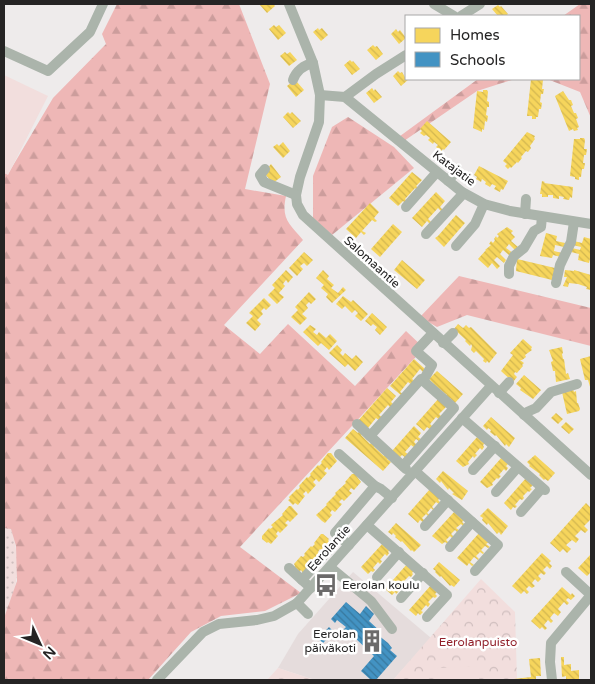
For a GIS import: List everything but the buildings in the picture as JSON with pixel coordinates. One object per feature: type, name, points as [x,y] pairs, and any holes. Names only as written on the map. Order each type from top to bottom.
[{"type":"street","points":[[4,51],[48,71],[90,32],[103,4]]},
{"type":"street","points":[[265,169],[260,175],[264,182],[296,195],[300,177],[319,122],[320,94],[313,63],[289,4]]},
{"type":"street","points":[[434,4],[452,15]]},
{"type":"street","points":[[463,15],[480,4]]},
{"type":"street","points":[[345,98],[376,74],[405,56]]},
{"type":"street","points":[[293,80],[295,73],[308,64],[313,63]]},
{"type":"street","name":"Katajatie","points":[[320,94],[345,98],[462,192],[484,204],[525,214],[591,224]]},
{"type":"street","points":[[448,181],[457,170]]},
{"type":"street","points":[[406,207],[437,172]]},
{"type":"street","points":[[426,234],[462,192]]},
{"type":"street","name":"Salomaantie","points":[[296,195],[297,204],[302,215],[591,475]]},
{"type":"street","points":[[525,214],[526,199]]},
{"type":"street","points":[[456,246],[475,224],[484,204]]},
{"type":"street","points":[[509,274],[509,266],[514,256],[524,248],[534,231],[541,227],[542,217]]},
{"type":"street","points":[[556,283],[560,265],[571,242],[574,222]]},
{"type":"street","points":[[443,343],[452,333]]},
{"type":"street","points":[[423,381],[432,365],[416,351],[433,334]]},
{"type":"street","points":[[370,436],[421,379],[543,489],[521,512]]},
{"type":"street","name":"Eerolantie","points":[[157,680],[202,632],[219,624],[257,620],[274,616],[297,603],[462,417],[495,390],[509,382]]},
{"type":"street","points":[[524,415],[536,408],[551,392],[577,384]]},
{"type":"street","points":[[402,466],[454,408]]},
{"type":"street","points":[[357,424],[402,466],[414,473],[448,500],[498,546],[475,571]]},
{"type":"street","points":[[473,470],[494,446]]},
{"type":"street","points":[[339,454],[375,486],[392,498]]},
{"type":"street","points":[[496,492],[518,467]]},
{"type":"street","points":[[349,545],[335,533],[375,486]]},
{"type":"street","points":[[425,526],[448,500]]},
{"type":"street","points":[[450,547],[472,522]]},
{"type":"street","points":[[368,525],[447,595],[427,618]]},
{"type":"street","points":[[302,580],[340,537]]},
{"type":"street","points":[[377,577],[399,552]]},
{"type":"street","points":[[330,567],[371,601],[392,629]]},
{"type":"street","points":[[289,568],[311,588]]},
{"type":"street","points":[[552,680],[550,662],[551,643],[591,595],[566,572]]},
{"type":"street","points":[[401,598],[423,573]]},
{"type":"street","points":[[297,603],[308,614]]},
{"type":"shaded area","points":[[353,572],[431,638],[393,680],[315,680],[278,668],[298,634]]},
{"type":"green space","points":[[117,4],[239,4],[270,84],[245,189],[286,196],[285,216],[303,240],[224,325],[260,354],[288,324],[355,386],[406,331],[424,348],[240,547],[301,593],[265,611],[221,616],[191,632],[148,680],[4,680],[4,618],[17,581],[16,546],[11,529],[4,528],[4,173],[8,174],[53,98],[106,44],[102,34]]},
{"type":"green space","points":[[580,4],[591,4],[591,118],[580,92],[550,80],[580,80],[580,15],[564,15]]},
{"type":"green space","points":[[4,75],[48,96],[8,175],[4,173]]},
{"type":"green space","points":[[477,80],[512,80],[477,91],[401,143],[396,139]]},
{"type":"green space","points":[[348,117],[394,147],[414,168],[332,235],[313,218],[313,176],[332,127]]},
{"type":"green space","points":[[459,276],[591,308],[591,346],[467,315],[437,327],[420,317]]},
{"type":"green space","points":[[4,528],[11,528],[16,551],[17,574],[13,596],[4,618]]},
{"type":"green space","name":"Eerolanpuisto","points":[[481,579],[515,612],[517,680],[393,680]]},
{"type":"green space","points":[[478,666],[479,680],[438,680],[437,668]]},
{"type":"green space","points":[[278,668],[315,680],[267,680]]},
{"type":"place","name":"Eerolan koulu","points":[[326,585]]},
{"type":"place","name":"Eerolan päiväkoti","points":[[372,641]]}]
